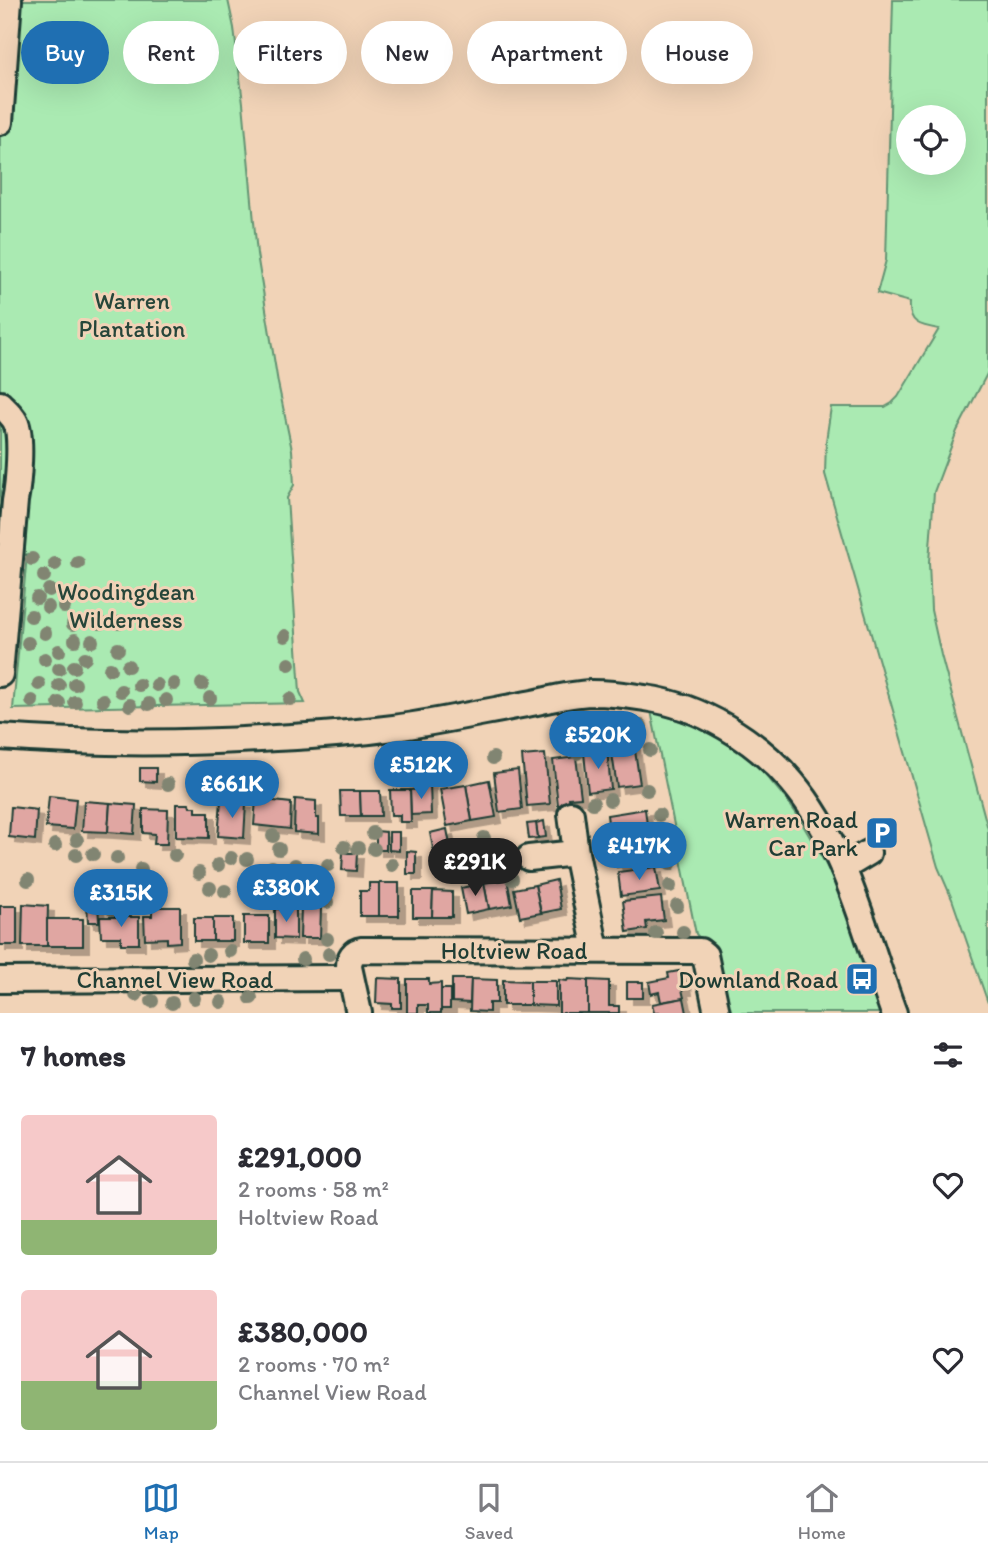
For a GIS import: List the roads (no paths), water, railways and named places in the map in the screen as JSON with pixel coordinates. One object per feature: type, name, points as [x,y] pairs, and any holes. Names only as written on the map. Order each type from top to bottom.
[{"type":"street","points":[[0,122],[9,0]]},
{"type":"street","points":[[0,404],[15,420],[19,448],[0,674]]},
{"type":"street","points":[[0,736],[118,743],[251,740],[397,727],[593,693],[665,702],[697,713],[741,736],[793,784],[816,816],[848,879],[894,1013]]},
{"type":"street","points":[[571,814],[576,853],[596,950]]},
{"type":"street","points":[[536,852],[576,853]]},
{"type":"street","points":[[843,868],[868,853]]},
{"type":"street","name":"Holtview Road","points":[[350,978],[349,960],[360,950],[701,951],[705,955],[718,1013]]},
{"type":"street","points":[[350,978],[359,1013]]},
{"type":"street","name":"Channel View Road","points":[[0,980],[350,978]]},
{"type":"place","name":"Warren Road Car Park","points":[[882,833]]},
{"type":"place","name":"Downland Road","points":[[862,979]]},
{"type":"park label","name":"Warren Plantation","points":[[132,314]]},
{"type":"park label","name":"Woodingdean Wilderness","points":[[126,605]]}]
